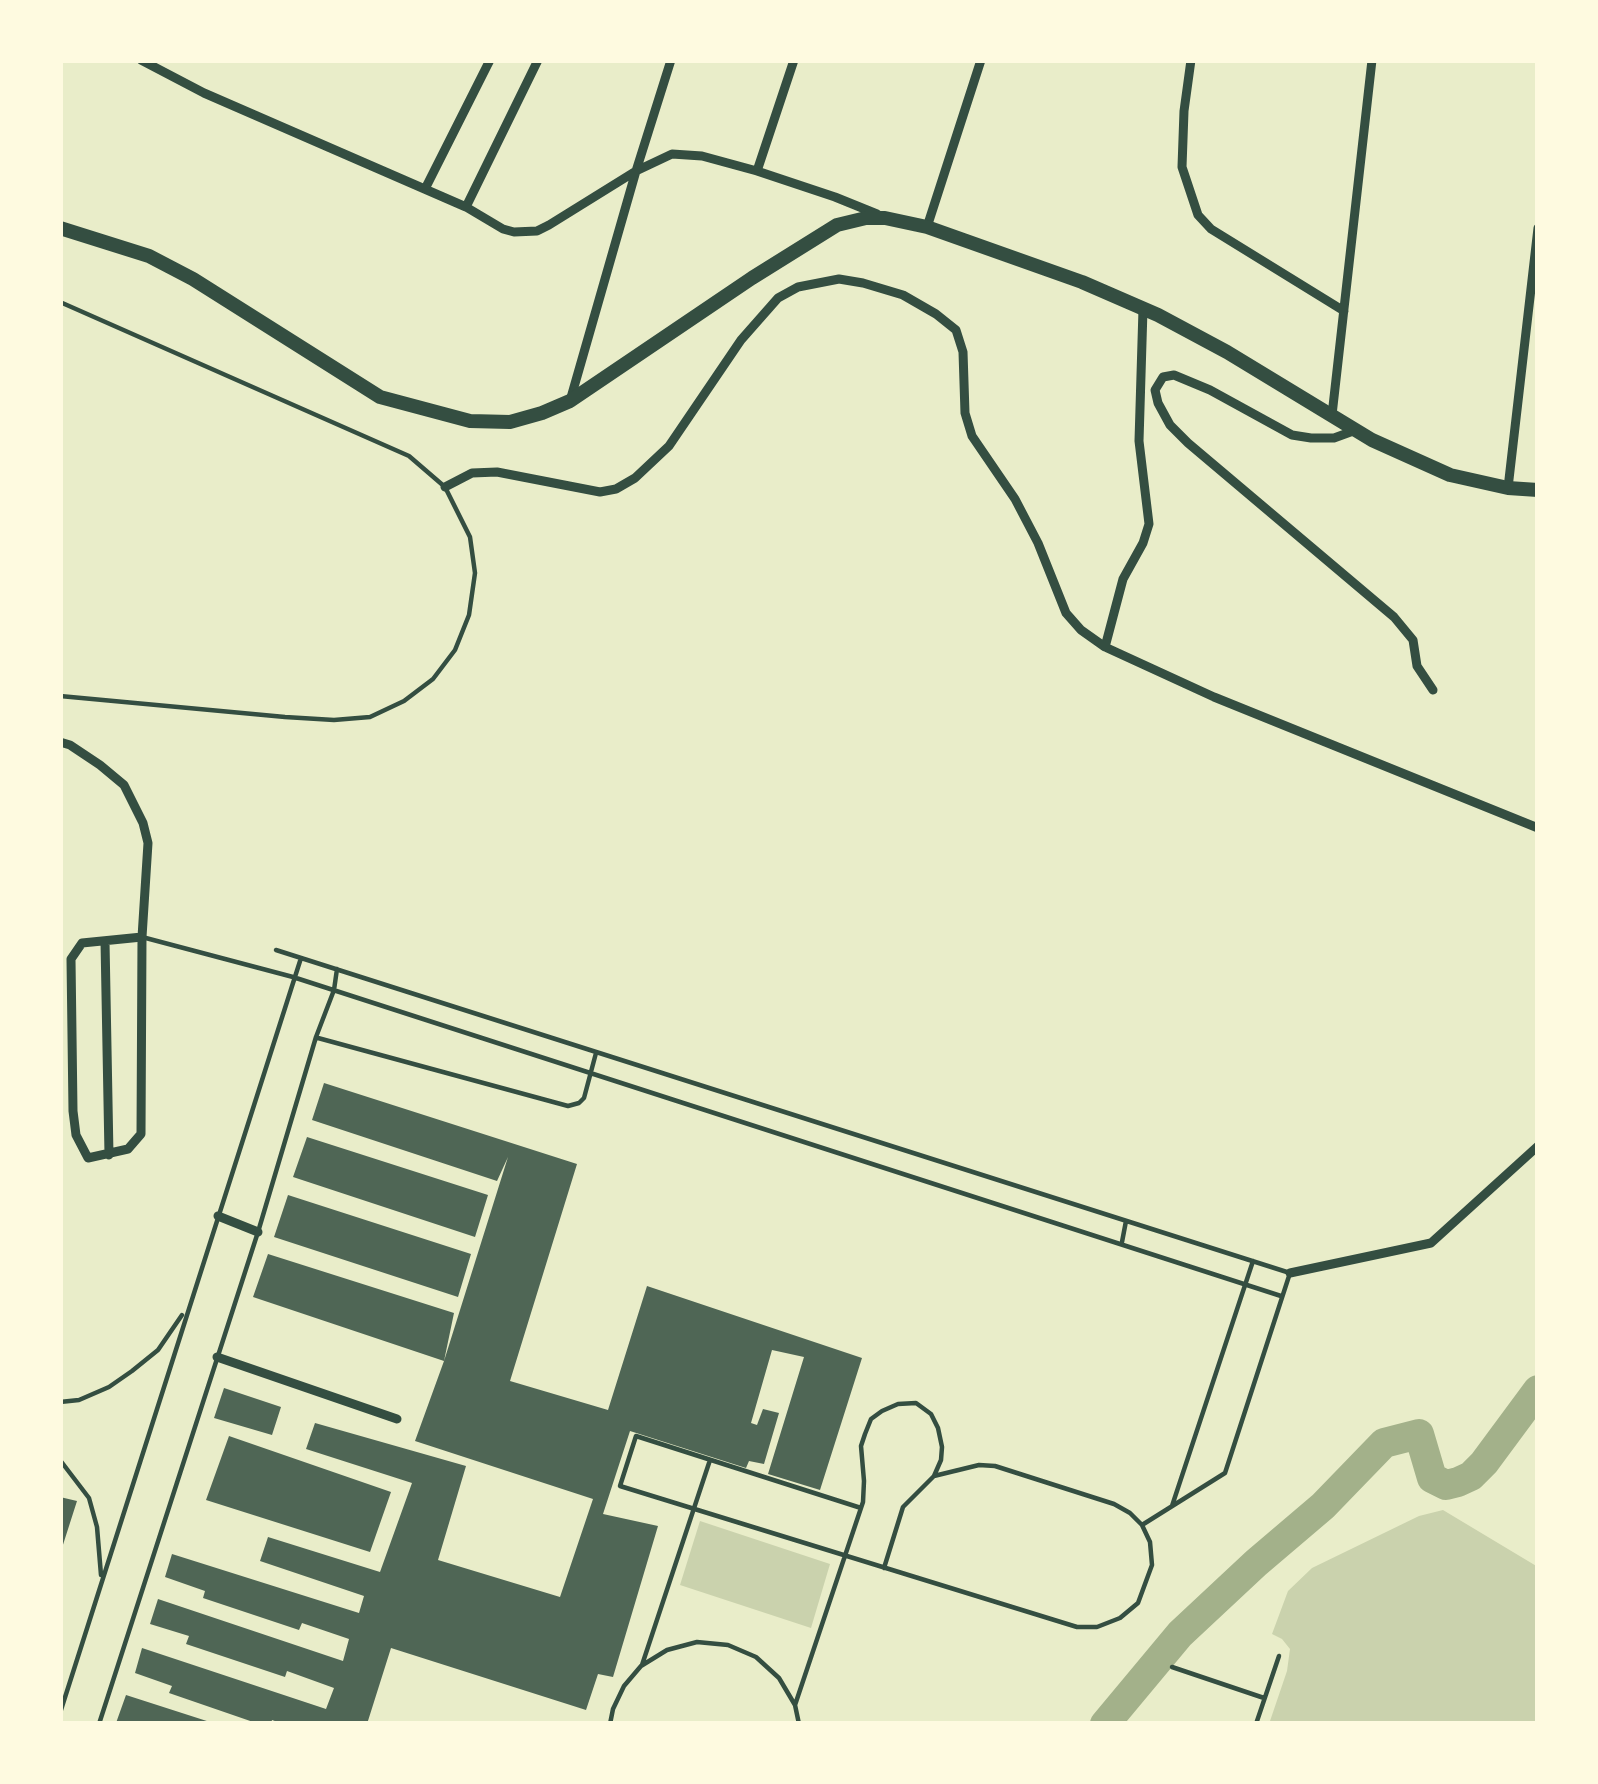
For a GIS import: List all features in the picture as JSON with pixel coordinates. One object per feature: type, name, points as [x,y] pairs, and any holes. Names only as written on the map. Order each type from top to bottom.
[{"type":"main road","points":[[60,228],[149,256],[194,279],[380,397],[470,421],[510,422],[570,401],[837,225],[885,218],[927,227],[1144,309],[1227,352],[1356,430],[1450,475],[1538,490]]},
{"type":"street","points":[[141,60],[514,232],[537,231],[672,154],[702,155],[757,171],[885,218]]},
{"type":"street","points":[[425,189],[490,60]]},
{"type":"street","points":[[466,207],[538,60]]},
{"type":"street","points":[[570,401],[671,60]]},
{"type":"street","points":[[757,171],[794,60]]},
{"type":"street","points":[[927,227],[981,60]]},
{"type":"street","points":[[1191,60],[1182,167],[1198,215],[1210,229],[1344,310]]},
{"type":"street","points":[[1332,415],[1372,60]]},
{"type":"street","points":[[1508,488],[1538,228]]},
{"type":"street","points":[[445,487],[472,473],[497,472],[600,492],[616,489],[670,446],[741,340],[778,298],[798,287],[839,279],[903,295],[956,330],[963,352],[965,413],[972,436],[1022,514],[1066,614],[1081,630],[1105,647],[1214,697],[1538,828]]},
{"type":"street","points":[[1105,647],[1123,579],[1149,524],[1139,441],[1144,309]]},
{"type":"street","points":[[1356,430],[1334,438],[1292,435],[1174,375],[1163,377],[1155,390],[1170,425],[1188,443],[1394,617],[1413,640],[1417,666],[1433,690]]},
{"type":"street","points":[[60,742],[124,785],[148,843],[142,937],[141,1134],[133,1146],[88,1158],[80,1148],[73,1111],[70,958],[82,943],[142,937]]},
{"type":"street","points":[[105,941],[110,1155]]},
{"type":"street","points":[[1290,1273],[1431,1243],[1538,1146]]},
{"type":"street","points":[[218,1216],[258,1232]]},
{"type":"street","points":[[218,1357],[397,1419]]},
{"type":"lane","points":[[60,302],[410,456],[445,487],[470,537],[475,573],[469,615],[455,650],[433,679],[404,701],[370,717],[334,720],[60,696]]},
{"type":"lane","points":[[142,937],[293,977],[1282,1296]]},
{"type":"lane","points":[[276,950],[1290,1273],[1225,1473],[1142,1525]]},
{"type":"lane","points":[[60,1713],[301,958]]},
{"type":"lane","points":[[99,1724],[334,991],[337,969]]},
{"type":"lane","points":[[316,1037],[568,1106],[584,1098],[596,1053]]},
{"type":"lane","points":[[1122,1243],[1126,1221]]},
{"type":"lane","points":[[1172,1506],[1253,1261]]},
{"type":"lane","points":[[60,1402],[80,1400],[132,1371],[158,1349],[188,1305]]},
{"type":"lane","points":[[795,1705],[861,1508],[865,1434],[872,1419],[898,1404],[916,1403],[931,1414],[942,1447],[941,1460],[934,1476],[903,1507],[884,1568]]},
{"type":"lane","points":[[861,1508],[636,1436],[620,1486],[1076,1627],[1097,1627],[1120,1618],[1138,1603],[1152,1565],[1150,1542],[1142,1525],[1114,1504],[995,1466],[934,1476]]},
{"type":"lane","points":[[60,1460],[89,1498],[98,1527],[101,1583]]},
{"type":"lane","points":[[641,1666],[710,1460]]},
{"type":"lane","points":[[610,1724],[624,1686],[641,1666],[667,1650],[697,1642],[728,1645],[756,1657],[779,1678],[795,1705],[799,1724]]},
{"type":"lane","points":[[1256,1724],[1279,1656]]},
{"type":"lane","points":[[1172,1666],[1264,1698]]},
{"type":"green space","points":[[1443,1510],[1538,1567],[1538,1724],[1269,1724],[1287,1671],[1290,1649],[1272,1634],[1288,1591],[1312,1568],[1419,1516]]},
{"type":"green space","points":[[700,1521],[830,1564],[811,1628],[680,1585]]},
{"type":"building","points":[[324,1083],[577,1164],[510,1381],[608,1410],[647,1286],[862,1358],[820,1490],[768,1474],[804,1357],[772,1350],[751,1423],[757,1425],[763,1409],[779,1413],[764,1464],[749,1461],[746,1468],[630,1431],[603,1514],[658,1526],[613,1677],[598,1674],[586,1710],[391,1648],[367,1724],[272,1720],[259,1724],[169,1693],[172,1686],[135,1673],[142,1648],[326,1709],[334,1688],[186,1644],[189,1636],[150,1624],[158,1599],[343,1661],[349,1639],[302,1623],[299,1630],[203,1598],[205,1591],[165,1577],[172,1554],[359,1613],[364,1596],[260,1561],[268,1537],[380,1572],[412,1483],[306,1449],[315,1423],[466,1466],[438,1560],[560,1597],[593,1499],[415,1441],[508,1157],[497,1181],[312,1120]]},
{"type":"building","points":[[307,1137],[488,1195],[475,1237],[293,1177]]},
{"type":"building","points":[[288,1195],[471,1254],[458,1297],[274,1237]]},
{"type":"building","points":[[268,1254],[454,1313],[444,1361],[253,1297]]},
{"type":"building","points":[[224,1388],[281,1407],[272,1435],[214,1418]]},
{"type":"building","points":[[229,1436],[391,1492],[370,1552],[206,1500]]},
{"type":"building","points":[[60,1497],[77,1501],[61,1551],[60,1551]]},
{"type":"building","points":[[126,1695],[213,1723],[213,1724],[116,1723]]},
{"type":"waterway","points":[[1105,1724],[1180,1634],[1323,1506],[1384,1443],[1419,1434],[1432,1478],[1446,1485],[1458,1482],[1484,1463],[1538,1390]]}]
